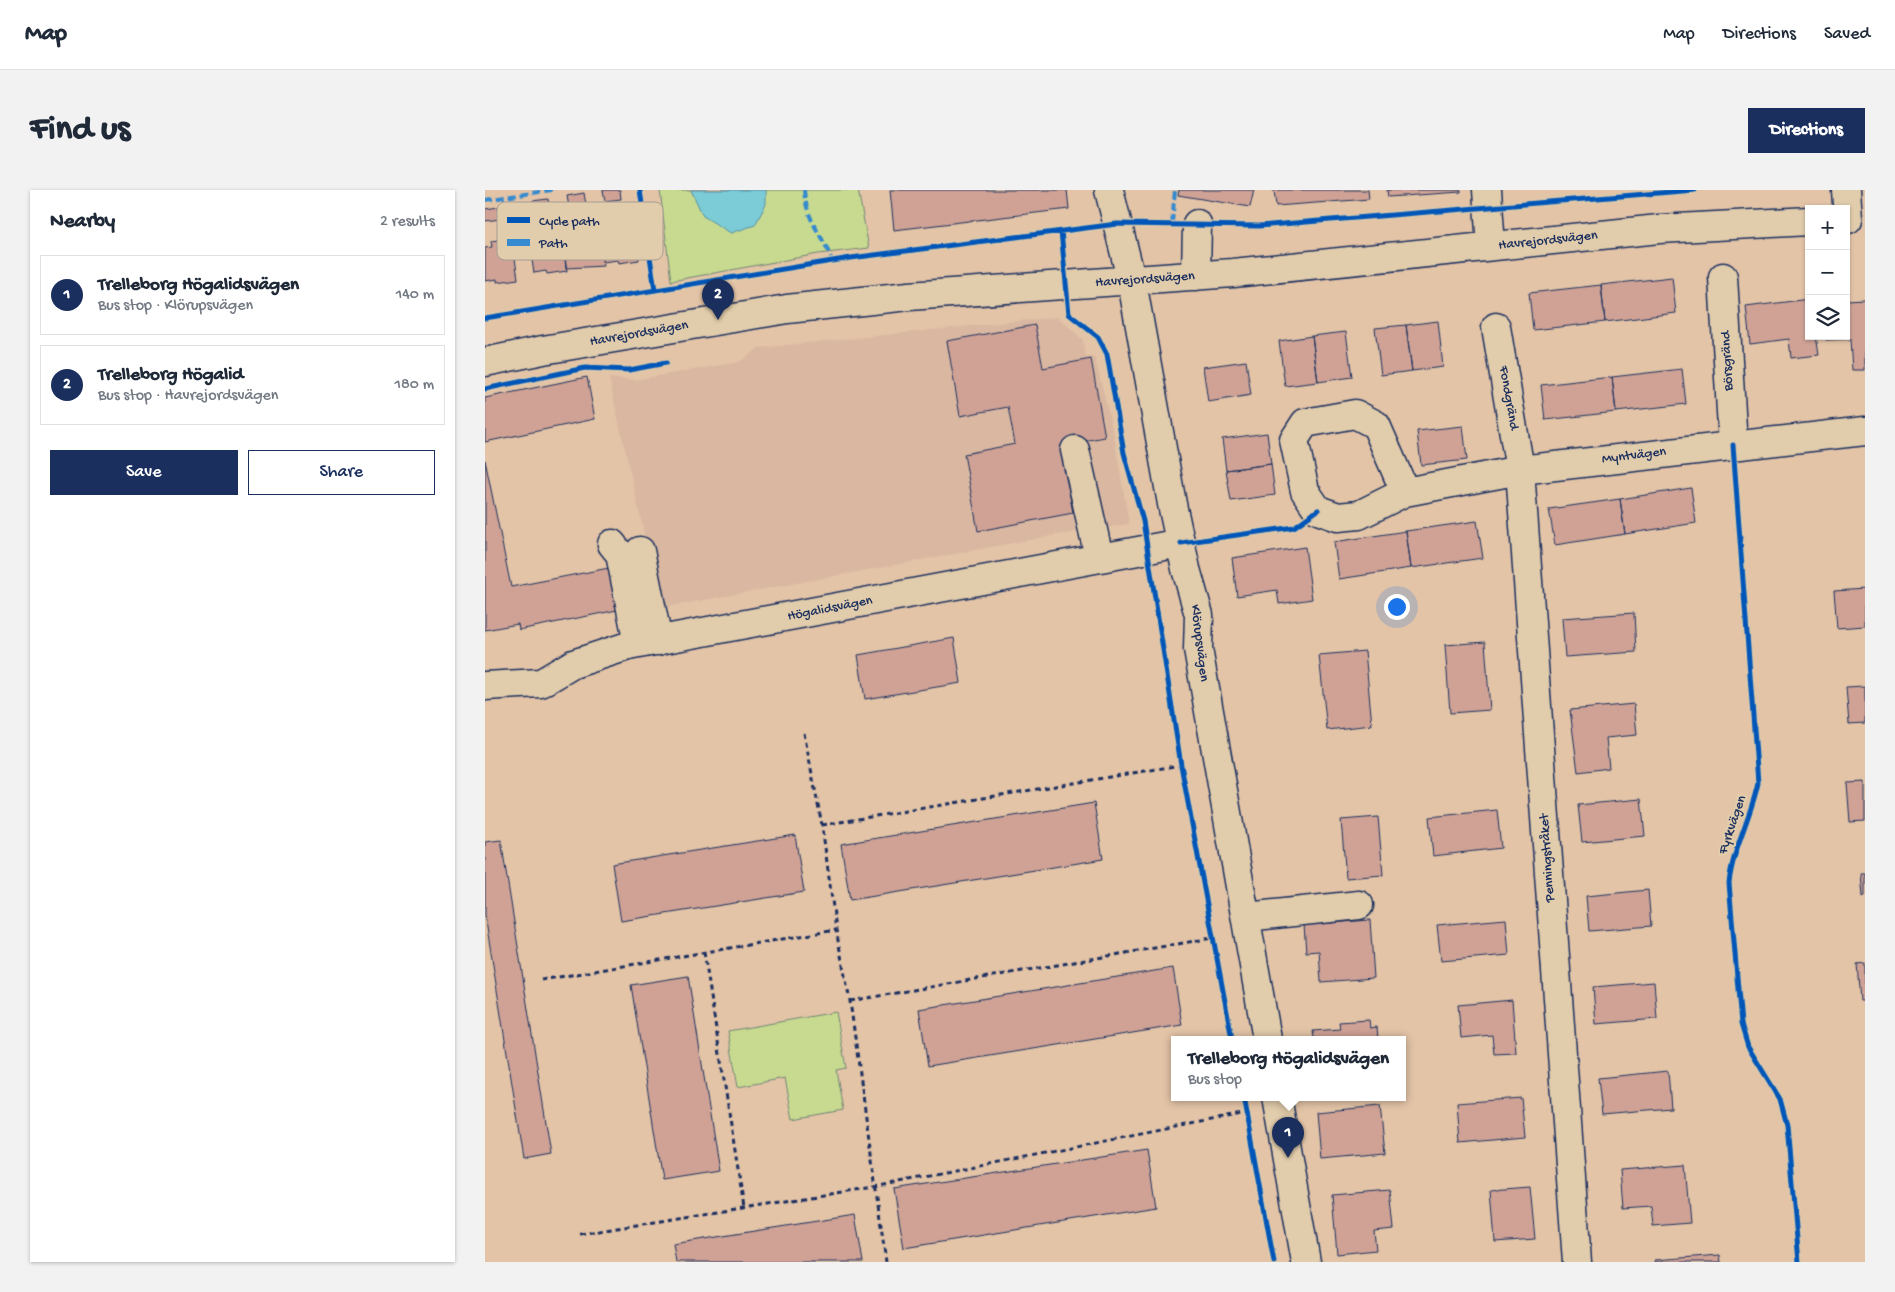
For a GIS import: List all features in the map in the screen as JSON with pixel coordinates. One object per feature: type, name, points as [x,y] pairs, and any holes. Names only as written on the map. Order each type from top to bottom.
[{"type":"street","name":"Klörupsvägen","points":[[1109,190],[1132,282],[1156,420],[1186,569],[1199,616],[1198,648],[1266,1036]]},
{"type":"street","points":[[1487,190],[1491,246]]},
{"type":"street","points":[[1847,190],[1853,219]]},
{"type":"street","name":"Havrejordsvägen","points":[[485,362],[543,350],[787,309],[909,296],[1132,282],[1659,229],[1805,222]]},
{"type":"street","points":[[1196,276],[1197,224]]},
{"type":"street","name":"Börsgränd","points":[[1723,277],[1733,445]]},
{"type":"street","name":"Fondgränd","points":[[1496,327],[1520,470]]},
{"type":"street","name":"Myntvägen","points":[[1405,492],[1520,470],[1865,431]]},
{"type":"street","points":[[1075,450],[1099,557]]},
{"type":"street","name":"Penningstråket","points":[[1520,470],[1579,1257]]},
{"type":"street","name":"Högalidsvägen","points":[[485,686],[541,683],[573,664],[648,642],[1181,543]]},
{"type":"street","points":[[611,544],[620,554],[648,642]]},
{"type":"street","points":[[640,551],[648,642]]},
{"type":"street","points":[[1246,917],[1359,905]]},
{"type":"street","points":[[1278,1101],[1306,1262]]},
{"type":"path","points":[[805,733],[822,824],[836,930],[850,1001],[874,1187],[886,1262]]},
{"type":"path","points":[[1180,755],[1183,774]]},
{"type":"path","points":[[822,824],[1181,765]]},
{"type":"path","points":[[1211,929],[1214,948]]},
{"type":"path","points":[[541,980],[836,930]]},
{"type":"path","points":[[850,1001],[1212,938]]},
{"type":"path","points":[[704,952],[743,1208]]},
{"type":"path","points":[[1245,1105],[1249,1122]]},
{"type":"path","points":[[580,1234],[874,1187],[1247,1113]]},
{"type":"shaded area","points":[[1058,317],[1083,340],[1085,355],[1095,358],[1114,436],[1129,524],[1056,535],[661,608],[609,378],[635,380],[739,362],[759,348]]},
{"type":"green space","points":[[660,190],[858,190],[869,248],[818,254],[671,281],[663,202],[661,202]]},
{"type":"green space","points":[[836,1012],[846,1068],[836,1070],[843,1110],[793,1119],[785,1078],[738,1087],[728,1031]]},
{"type":"water","points":[[691,190],[766,190],[766,204],[755,225],[731,233],[703,216]]},
{"type":"building","points":[[603,190],[620,190],[621,199],[605,201]]},
{"type":"building","points":[[890,190],[1067,190],[1069,209],[894,230]]},
{"type":"building","points":[[1179,190],[1254,190],[1250,207],[1178,195]]},
{"type":"building","points":[[1274,190],[1368,190],[1369,199],[1276,206]]},
{"type":"building","points":[[1387,190],[1461,190],[1461,192],[1388,197]]},
{"type":"building","points":[[584,193],[586,202],[568,202],[567,196]]},
{"type":"building","points":[[548,199],[548,202],[532,202]]},
{"type":"building","points":[[497,207],[497,220],[485,221],[485,209]]},
{"type":"building","points":[[497,240],[497,260],[515,260],[518,279],[497,282],[497,279],[485,281],[485,248],[492,247],[491,241]]},
{"type":"building","points":[[532,260],[565,260],[567,271],[547,274],[546,271],[534,273]]},
{"type":"building","points":[[565,260],[603,260],[604,266],[566,268]]},
{"type":"building","points":[[618,260],[639,260],[619,263]]},
{"type":"building","points":[[1672,277],[1676,313],[1605,322],[1601,285]]},
{"type":"building","points":[[1601,285],[1605,322],[1533,330],[1529,293]]},
{"type":"building","points":[[1865,299],[1865,370],[1852,370],[1850,300]]},
{"type":"building","points":[[1805,300],[1805,340],[1817,340],[1819,355],[1791,358],[1789,339],[1750,344],[1746,307]]},
{"type":"building","points":[[1438,321],[1443,367],[1412,371],[1406,325]]},
{"type":"building","points":[[1035,325],[1043,368],[1091,359],[1105,437],[1061,445],[1073,513],[978,531],[964,454],[1015,444],[1008,407],[960,416],[947,341]]},
{"type":"building","points":[[1406,325],[1412,371],[1381,375],[1375,328]]},
{"type":"building","points":[[1346,332],[1352,377],[1318,382],[1312,336]]},
{"type":"building","points":[[1312,336],[1318,382],[1285,386],[1279,341]]},
{"type":"building","points":[[1246,361],[1251,395],[1208,402],[1203,367]]},
{"type":"building","points":[[1682,369],[1686,404],[1616,412],[1612,377]]},
{"type":"building","points":[[587,377],[595,419],[485,442],[485,398]]},
{"type":"building","points":[[1612,377],[1616,412],[1545,420],[1541,385]]},
{"type":"building","points":[[1463,426],[1467,460],[1421,465],[1417,431]]},
{"type":"building","points":[[1267,433],[1271,464],[1226,470],[1222,439]]},
{"type":"building","points":[[485,460],[511,587],[614,567],[622,609],[519,630],[518,624],[485,630]]},
{"type":"building","points":[[1271,464],[1275,495],[1231,501],[1226,470]]},
{"type":"building","points":[[1691,488],[1696,523],[1625,534],[1620,499]]},
{"type":"building","points":[[1620,499],[1625,534],[1555,545],[1549,509]]},
{"type":"building","points":[[1477,521],[1483,558],[1411,568],[1406,531]]},
{"type":"building","points":[[1406,531],[1411,568],[1339,579],[1334,542]]},
{"type":"building","points":[[1305,547],[1312,599],[1279,604],[1277,590],[1237,596],[1232,558]]},
{"type":"building","points":[[1865,589],[1865,626],[1837,628],[1834,591]]},
{"type":"building","points":[[1634,613],[1636,652],[1565,657],[1562,618]]},
{"type":"building","points":[[954,638],[961,683],[865,699],[858,655]]},
{"type":"building","points":[[1485,642],[1490,710],[1450,713],[1445,645]]},
{"type":"building","points":[[1365,651],[1372,725],[1327,730],[1319,655]]},
{"type":"building","points":[[1865,686],[1865,723],[1849,724],[1846,687]]},
{"type":"building","points":[[1634,704],[1637,735],[1606,738],[1609,768],[1578,772],[1570,710]]},
{"type":"building","points":[[1865,782],[1865,821],[1850,822],[1847,783]]},
{"type":"building","points":[[1641,799],[1645,836],[1582,842],[1578,805]]},
{"type":"building","points":[[1094,803],[1103,859],[850,900],[841,844]]},
{"type":"building","points":[[1497,810],[1501,848],[1433,856],[1429,817]]},
{"type":"building","points":[[1378,817],[1383,875],[1346,878],[1341,820]]},
{"type":"building","points":[[795,835],[804,892],[621,921],[612,864]]},
{"type":"building","points":[[501,840],[551,1154],[524,1159],[485,915],[485,842]]},
{"type":"building","points":[[1861,873],[1865,873],[1865,896],[1863,897]]},
{"type":"building","points":[[1648,890],[1651,926],[1589,931],[1586,896]]},
{"type":"building","points":[[1506,919],[1509,955],[1441,961],[1437,925]]},
{"type":"building","points":[[1370,920],[1374,978],[1321,982],[1319,951],[1306,952],[1304,925]]},
{"type":"building","points":[[1865,963],[1865,1001],[1860,1001],[1857,964]]},
{"type":"building","points":[[1173,968],[1182,1025],[928,1066],[919,1009]]},
{"type":"building","points":[[688,976],[719,1171],[662,1180],[631,985]]},
{"type":"building","points":[[1654,982],[1657,1019],[1596,1024],[1593,987]]},
{"type":"building","points":[[1512,1000],[1516,1053],[1494,1054],[1492,1035],[1461,1038],[1458,1005]]},
{"type":"building","points":[[1369,1020],[1370,1028],[1377,1027],[1378,1036],[1314,1036],[1313,1031],[1340,1029],[1339,1022]]},
{"type":"building","points":[[1668,1071],[1671,1108],[1602,1114],[1598,1078]]},
{"type":"building","points":[[1521,1098],[1525,1137],[1460,1143],[1457,1103]]},
{"type":"building","points":[[1380,1106],[1385,1153],[1320,1159],[1316,1112]]},
{"type":"building","points":[[1147,1150],[1156,1207],[904,1248],[894,1189]]},
{"type":"building","points":[[1685,1165],[1690,1223],[1653,1226],[1651,1206],[1623,1208],[1620,1170]]},
{"type":"building","points":[[1530,1187],[1535,1239],[1495,1242],[1491,1190]]},
{"type":"building","points":[[1390,1190],[1394,1229],[1374,1231],[1376,1250],[1337,1254],[1332,1195]]},
{"type":"building","points":[[855,1215],[863,1262],[676,1262],[673,1244]]},
{"type":"building","points":[[1720,1255],[1721,1262],[1655,1262],[1655,1260]]},
{"type":"marked path","points":[[485,200],[552,190]]},
{"type":"marked path","points":[[804,190],[808,211],[832,261]]},
{"type":"marked path","points":[[1172,223],[1175,190]]},
{"type":"cycle path","points":[[640,190],[642,202]]},
{"type":"cycle path","points":[[485,318],[851,258],[1117,224],[1259,226],[1695,190]]},
{"type":"cycle path","points":[[1061,231],[1069,314],[1098,337],[1107,354],[1124,453],[1143,521],[1181,765],[1231,1036]]},
{"type":"cycle path","points":[[650,260],[655,290]]},
{"type":"cycle path","points":[[485,389],[585,368],[629,370],[666,363]]},
{"type":"cycle path","name":"Fyrkvägen","points":[[1733,445],[1758,783],[1734,857],[1729,883],[1741,1024],[1748,1047],[1780,1099],[1787,1125],[1799,1262]]},
{"type":"cycle path","points":[[1181,543],[1294,527],[1318,510]]},
{"type":"cycle path","points":[[1245,1101],[1274,1262]]},
{"type":"place","name":"Trelleborg Högalid","points":[[718,320]]},
{"type":"place","name":"Trelleborg Högalidsvägen","points":[[1288,1158]]}]
